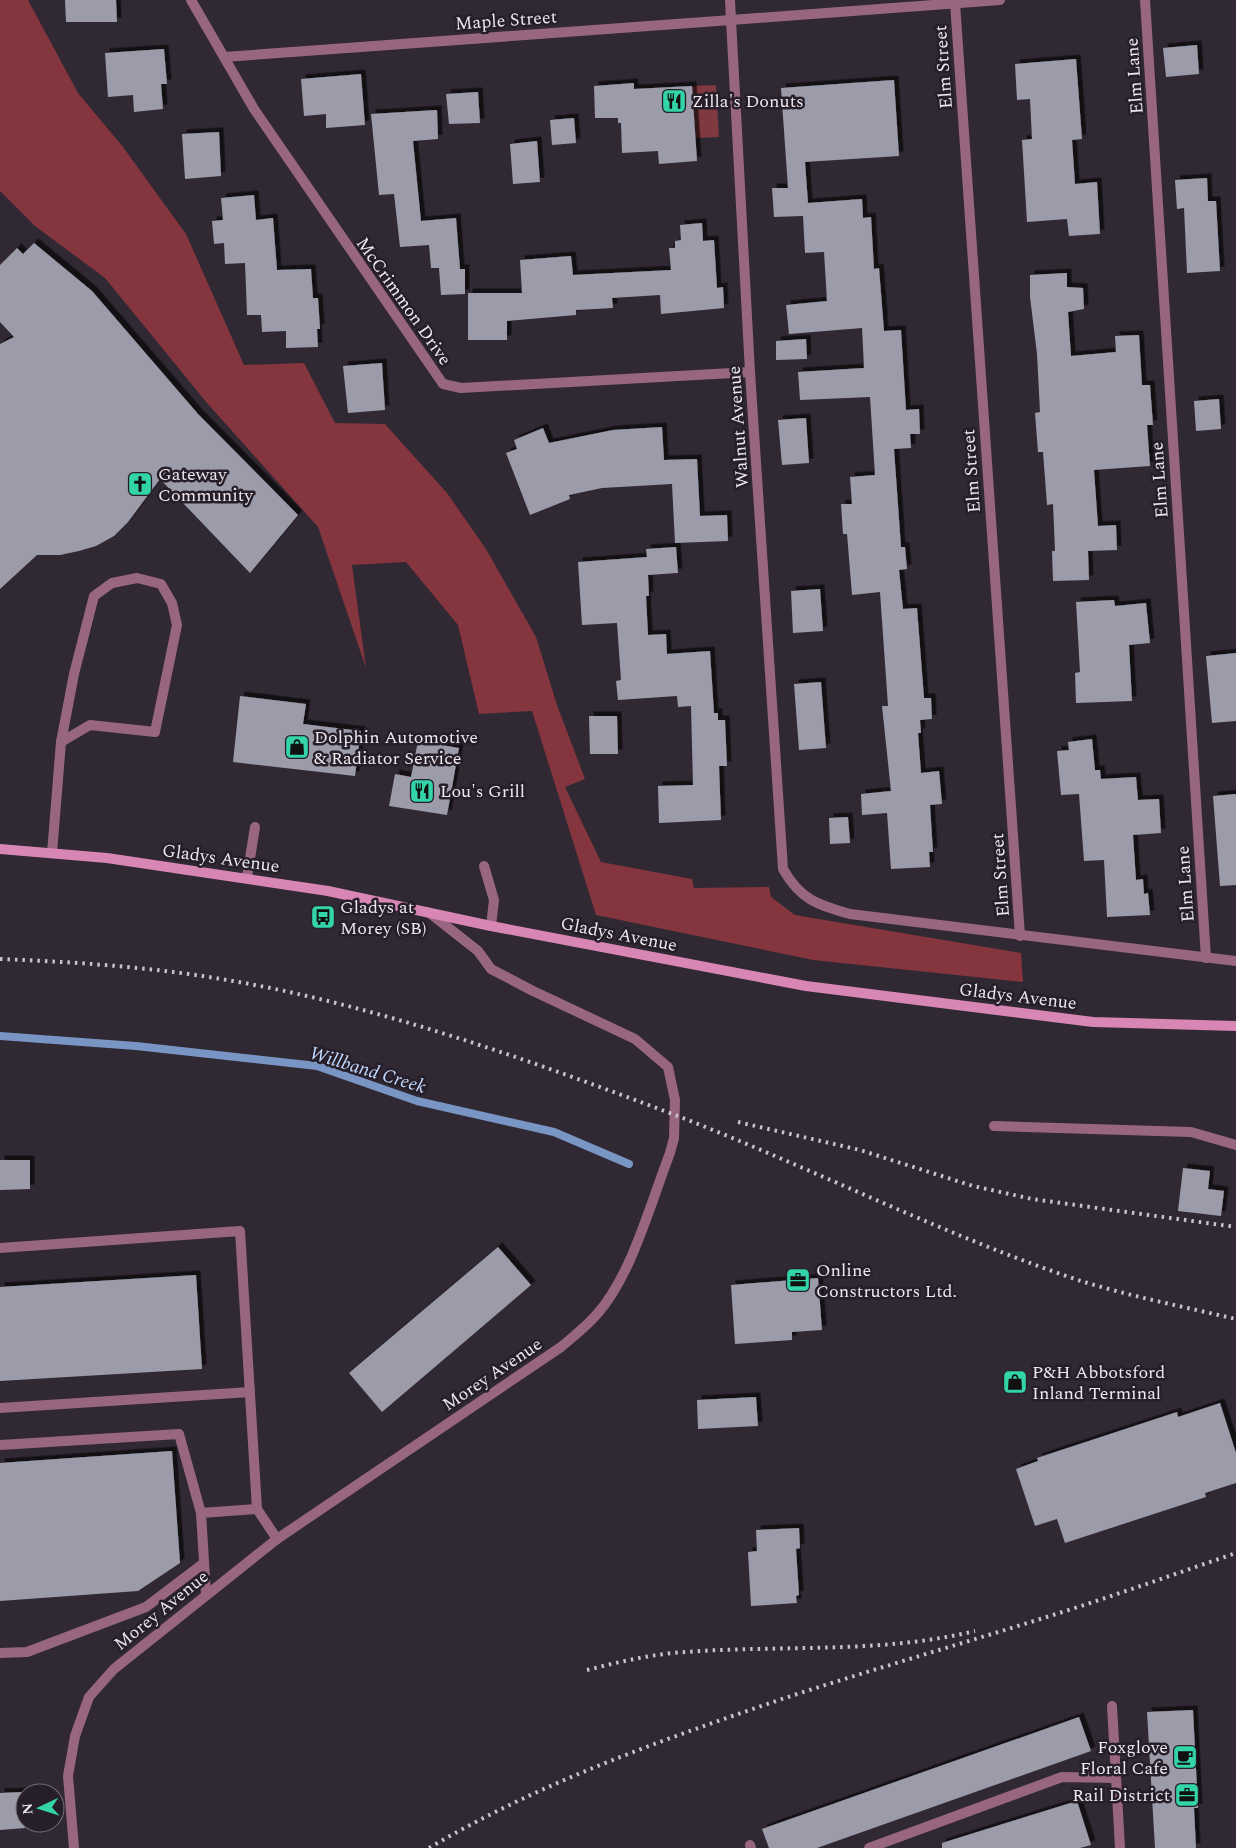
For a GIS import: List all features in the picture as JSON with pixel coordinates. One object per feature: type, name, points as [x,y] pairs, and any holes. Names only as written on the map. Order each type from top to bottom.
[{"type":"main road","name":"Gladys Avenue","points":[[0,850],[106,858],[328,891],[491,926],[806,986],[1093,1022],[1236,1026]]},
{"type":"street","name":"McCrimmon Drive","points":[[191,0],[254,109],[443,384],[461,388],[750,372]]},
{"type":"street","name":"Walnut Avenue","points":[[730,0],[750,372],[782,868],[792,884],[818,905],[850,914],[1020,936]]},
{"type":"street","name":"Maple Street","points":[[224,56],[1000,0]]},
{"type":"street","name":"Elm Lane","points":[[1145,0],[1206,958]]},
{"type":"street","name":"Elm Street","points":[[955,3],[1020,936]]},
{"type":"street","points":[[52,853],[61,742],[74,674],[94,596],[112,583],[138,578],[161,584],[172,603],[177,625],[155,732],[90,725],[61,742]]},
{"type":"street","points":[[247,878],[255,828]]},
{"type":"street","points":[[484,866],[494,900],[491,926]]},
{"type":"street","name":"Morey Avenue","points":[[74,1848],[68,1776],[75,1736],[89,1697],[114,1669],[277,1539],[562,1347],[599,1312],[616,1287],[643,1222],[674,1138],[675,1100],[668,1067],[635,1039],[531,990],[491,968],[478,951],[432,914]]},
{"type":"street","points":[[1020,936],[1236,962]]},
{"type":"street","points":[[994,1126],[1191,1132],[1236,1145]]},
{"type":"street","points":[[0,1248],[240,1231],[257,1509],[277,1539]]},
{"type":"street","points":[[0,1408],[250,1392]]},
{"type":"street","points":[[0,1446],[179,1434],[201,1513],[206,1594]]},
{"type":"street","points":[[201,1513],[257,1509]]},
{"type":"street","points":[[0,1653],[28,1652],[146,1606],[204,1563]]},
{"type":"street","points":[[1112,1706],[1120,1848]]},
{"type":"street","points":[[869,1848],[1062,1778],[1116,1778]]},
{"type":"shaded area","points":[[0,0],[28,0],[78,93],[123,147],[186,234],[244,365],[304,363],[335,423],[385,424],[447,493],[486,549],[536,637],[557,705],[585,779],[565,787],[601,862],[692,879],[694,888],[769,887],[771,897],[795,915],[1021,953],[1023,982],[813,960],[596,915],[532,711],[479,714],[458,625],[406,562],[352,565],[366,668],[318,527],[207,403],[105,278],[35,226],[0,191]]},
{"type":"shaded area","points":[[716,85],[719,137],[696,138],[692,86]]},
{"type":"building","points":[[65,0],[116,0],[117,22],[66,22]]},
{"type":"building","points":[[1197,45],[1199,74],[1166,77],[1163,48]]},
{"type":"building","points":[[164,49],[167,84],[161,84],[163,109],[134,112],[133,95],[108,97],[105,53]]},
{"type":"building","points":[[1076,59],[1082,139],[1072,140],[1075,184],[1097,182],[1100,234],[1069,236],[1067,219],[1027,222],[1022,140],[1032,139],[1030,99],[1017,100],[1015,64]]},
{"type":"building","points":[[361,74],[365,125],[326,128],[326,114],[304,116],[301,79]]},
{"type":"building","points":[[894,80],[899,156],[805,162],[808,203],[862,199],[863,218],[871,217],[874,269],[879,268],[884,331],[901,330],[906,410],[919,409],[920,434],[910,434],[911,448],[894,449],[901,547],[905,547],[907,569],[899,570],[903,609],[917,608],[924,698],[931,698],[932,719],[920,720],[921,733],[918,733],[921,773],[939,771],[942,804],[930,805],[933,852],[929,852],[930,867],[891,869],[887,813],[862,815],[861,794],[891,791],[882,706],[888,706],[880,592],[852,595],[847,534],[843,534],[841,504],[852,504],[850,477],[875,475],[870,397],[800,400],[798,372],[864,368],[862,328],[789,334],[786,305],[827,301],[824,252],[805,253],[803,216],[774,217],[772,188],[788,188],[781,88]]},
{"type":"building","points":[[634,83],[634,89],[692,86],[697,161],[659,164],[658,151],[622,153],[621,123],[618,123],[618,118],[595,118],[594,86]]},
{"type":"building","points":[[478,92],[480,123],[449,124],[446,94]]},
{"type":"building","points":[[437,110],[438,139],[413,141],[421,221],[456,218],[460,269],[465,269],[465,294],[441,295],[439,268],[431,268],[429,245],[400,247],[394,194],[379,195],[371,114]]},
{"type":"building","points":[[574,118],[576,143],[552,145],[550,120]]},
{"type":"building","points":[[219,132],[221,176],[185,179],[182,134]]},
{"type":"building","points":[[537,141],[540,182],[513,184],[510,144]]},
{"type":"building","points":[[1207,178],[1208,201],[1216,201],[1220,271],[1187,273],[1184,208],[1177,209],[1175,180]]},
{"type":"building","points":[[254,195],[256,220],[273,218],[277,270],[311,269],[313,298],[318,298],[320,329],[317,329],[318,347],[286,348],[286,331],[262,332],[261,315],[247,315],[245,263],[225,264],[224,243],[214,244],[212,221],[223,220],[221,198]]},
{"type":"building","points":[[702,223],[703,241],[714,240],[717,288],[723,287],[724,308],[661,314],[660,295],[612,298],[613,308],[576,310],[576,315],[507,321],[507,340],[468,340],[468,293],[522,293],[520,260],[571,256],[573,275],[671,270],[669,248],[675,248],[675,241],[681,240],[680,225]]},
{"type":"building","points":[[34,243],[92,291],[198,414],[298,515],[250,573],[160,479],[128,522],[114,536],[96,546],[79,551],[60,555],[37,555],[0,589],[0,344],[14,337],[0,322],[0,265],[17,248],[23,254]]},
{"type":"building","points":[[1067,273],[1067,287],[1083,288],[1084,309],[1068,312],[1071,356],[1116,352],[1115,336],[1139,335],[1142,385],[1150,385],[1153,425],[1147,425],[1150,466],[1094,470],[1098,526],[1116,525],[1117,550],[1088,551],[1089,580],[1053,581],[1052,551],[1055,551],[1053,504],[1047,505],[1043,452],[1038,452],[1035,413],[1040,412],[1037,354],[1030,297],[1030,275]]},
{"type":"building","points":[[806,339],[807,359],[776,360],[776,341]]},
{"type":"building","points":[[382,363],[385,410],[348,413],[343,366]]},
{"type":"building","points":[[1219,399],[1221,429],[1196,431],[1194,401]]},
{"type":"building","points":[[806,418],[809,463],[782,465],[778,420]]},
{"type":"building","points":[[662,427],[664,460],[697,459],[700,516],[727,515],[728,541],[675,543],[672,484],[602,488],[569,495],[570,499],[530,515],[506,453],[517,449],[514,440],[543,428],[549,443],[613,430]]},
{"type":"building","points":[[676,547],[678,573],[648,575],[649,596],[646,596],[648,635],[666,634],[667,654],[710,651],[714,713],[718,713],[718,720],[725,720],[727,766],[719,766],[721,820],[659,823],[658,786],[693,785],[691,706],[678,707],[677,696],[618,700],[616,681],[621,680],[617,623],[582,625],[578,562],[647,557],[646,549]]},
{"type":"building","points":[[820,589],[823,631],[793,633],[791,591]]},
{"type":"building","points":[[1114,600],[1115,606],[1146,603],[1150,643],[1129,645],[1132,701],[1076,703],[1075,673],[1080,672],[1076,602]]},
{"type":"building","points":[[1236,653],[1236,721],[1212,723],[1206,656]]},
{"type":"building","points":[[821,682],[826,748],[799,750],[794,684]]},
{"type":"building","name":"Dolphin Automotive & Radiator Service","points":[[240,696],[306,704],[303,724],[361,731],[355,776],[233,762]]},
{"type":"building","points":[[589,716],[617,716],[618,754],[590,754]]},
{"type":"building","points":[[1092,739],[1095,770],[1100,770],[1101,779],[1136,777],[1138,800],[1159,799],[1161,833],[1133,835],[1136,880],[1143,879],[1144,894],[1148,893],[1150,915],[1107,917],[1104,860],[1084,861],[1079,794],[1061,795],[1057,751],[1069,750],[1068,742]]},
{"type":"building","name":"Lou's Grill","points":[[418,741],[459,748],[447,815],[389,806],[395,774],[411,777]]},
{"type":"building","points":[[1236,794],[1236,885],[1220,886],[1213,796]]},
{"type":"building","points":[[848,817],[850,843],[830,844],[829,818]]},
{"type":"building","points":[[0,1160],[30,1160],[30,1189],[0,1190]]},
{"type":"building","points":[[1183,1168],[1210,1171],[1208,1189],[1224,1191],[1221,1216],[1178,1211]]},
{"type":"building","points":[[498,1247],[531,1285],[382,1412],[349,1373]]},
{"type":"building","points":[[196,1275],[202,1369],[0,1381],[0,1287]]},
{"type":"building","points":[[818,1278],[822,1330],[792,1332],[792,1340],[735,1344],[731,1285]]},
{"type":"building","points":[[756,1397],[758,1426],[698,1429],[697,1400]]},
{"type":"building","points":[[1220,1403],[1236,1453],[1236,1483],[1205,1493],[1206,1497],[1065,1543],[1057,1519],[1035,1526],[1016,1469],[1038,1461],[1037,1458],[1177,1412],[1178,1417]]},
{"type":"building","points":[[172,1451],[180,1563],[138,1591],[0,1601],[0,1463]]},
{"type":"building","points":[[799,1528],[800,1548],[796,1549],[799,1595],[796,1596],[797,1603],[751,1606],[748,1552],[757,1551],[756,1530]]},
{"type":"building","points":[[1193,1710],[1198,1808],[1194,1808],[1196,1848],[1155,1848],[1147,1712]]},
{"type":"building","points":[[1079,1717],[1091,1751],[817,1848],[769,1848],[762,1829]]},
{"type":"building","points":[[15,1792],[15,1829],[0,1830],[0,1793]]},
{"type":"building","points":[[1077,1801],[1091,1845],[1080,1848],[942,1848],[942,1843]]},
{"type":"waterway","name":"Willband Creek","points":[[0,1036],[136,1046],[317,1066],[417,1101],[554,1132],[629,1164]]},
{"type":"railway","points":[[0,959],[114,966],[199,975],[283,991],[397,1019],[510,1055],[675,1115],[1027,1262],[1117,1291],[1236,1319]]},
{"type":"railway","points":[[738,1122],[860,1150],[973,1186],[1032,1199],[1236,1227]]},
{"type":"railway","points":[[429,1848],[513,1803],[556,1783],[689,1731],[815,1688],[1072,1609],[1236,1553]]},
{"type":"railway","points":[[587,1670],[619,1662],[673,1653],[711,1650],[862,1646],[938,1638],[975,1631]]},
{"type":"place","name":"Zilla's Donuts","points":[[674,101]]},
{"type":"place","name":"Gateway Community","points":[[140,484]]},
{"type":"place","name":"Dolphin Automotive & Radiator Service","points":[[297,747]]},
{"type":"place","name":"Lou's Grill","points":[[422,791]]},
{"type":"place","name":"Gladys at Morey (SB)","points":[[323,917]]},
{"type":"place","name":"Online Constructors Ltd.","points":[[798,1280]]},
{"type":"place","name":"P&H Abbotsford Inland Terminal","points":[[1015,1382]]},
{"type":"place","name":"Foxglove Floral Cafe","points":[[1185,1757]]},
{"type":"place","name":"Rail District","points":[[1187,1795]]}]
